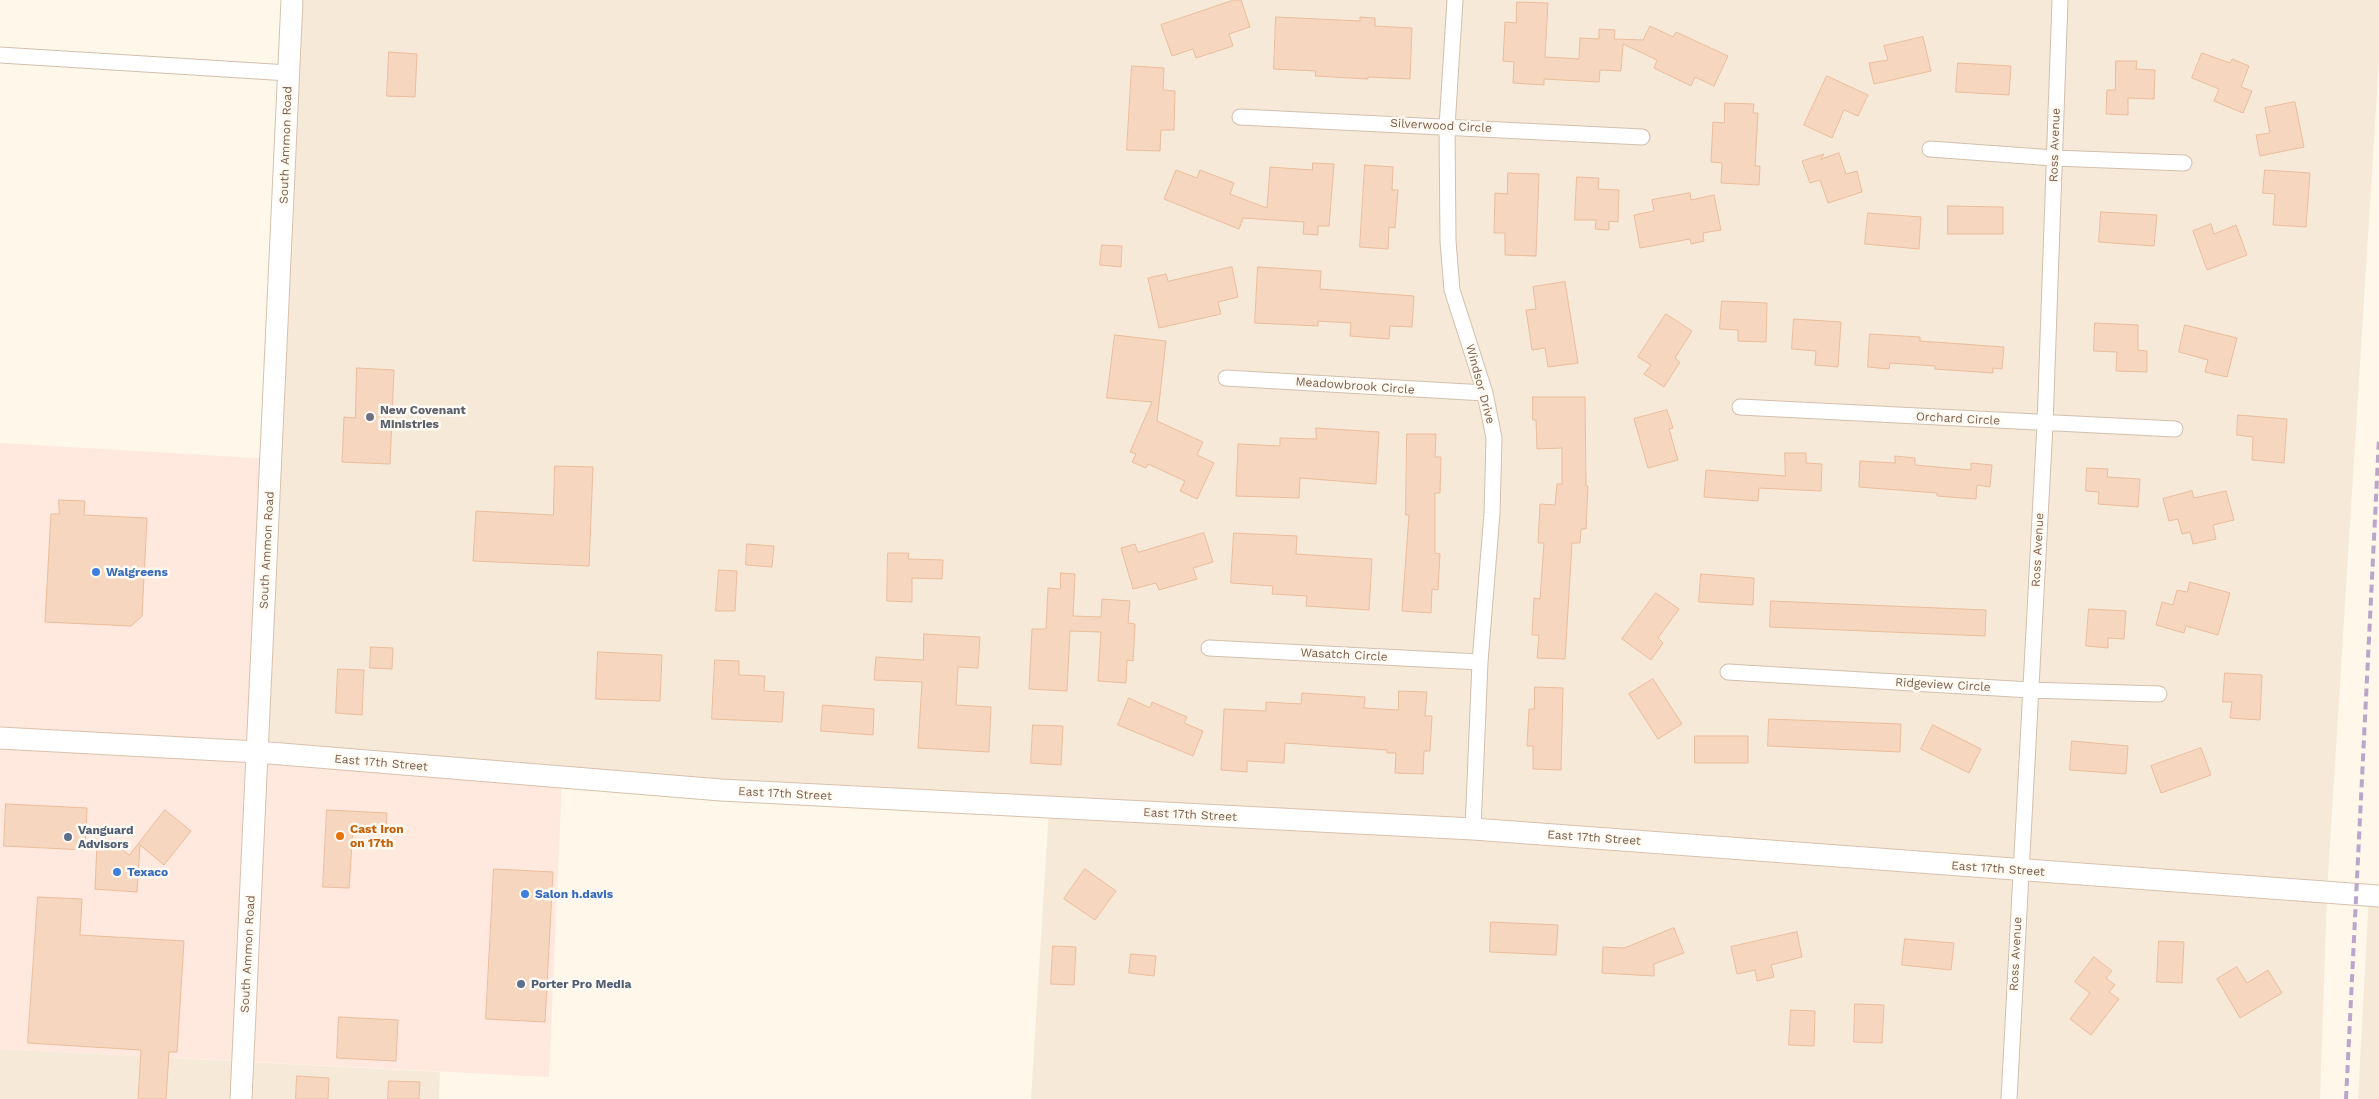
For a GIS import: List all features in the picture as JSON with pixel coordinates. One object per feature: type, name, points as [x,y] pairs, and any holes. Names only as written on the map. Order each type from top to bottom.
[{"type":"main road","name":"South Ammon Road","points":[[241,1099],[292,0]]},
{"type":"main road","name":"East 17th Street","points":[[0,738],[257,752],[721,790],[1473,829],[2020,871],[2379,896]]},
{"type":"street","name":"Windsor Drive","points":[[1455,0],[1447,127],[1448,241],[1452,290],[1484,393],[1494,438],[1491,522],[1480,662],[1473,829]]},
{"type":"street","name":"Ross Avenue","points":[[2008,1099],[2045,424],[2060,0]]},
{"type":"street","points":[[0,55],[289,74]]},
{"type":"street","name":"Silverwood Circle","points":[[1240,117],[1642,137]]},
{"type":"street","points":[[1930,149],[2054,158],[2184,163]]},
{"type":"street","name":"Meadowbrook Circle","points":[[1226,378],[1484,393]]},
{"type":"street","name":"Orchard Circle","points":[[1740,407],[2045,424],[2175,429]]},
{"type":"street","name":"Wasatch Circle","points":[[1209,648],[1480,662]]},
{"type":"street","name":"Ridgeview Circle","points":[[1728,672],[2030,690],[2159,694]]},
{"type":"shaded area","points":[[292,0],[2379,0],[2379,59],[2327,892],[2320,1099],[1031,1099],[1049,808],[257,752]]},
{"type":"shaded area","points":[[0,443],[272,459],[258,752],[562,779],[549,1077],[0,1049]]},
{"type":"shaded area","points":[[2369,895],[2379,896],[2379,1099],[2358,1099]]},
{"type":"shaded area","points":[[0,1049],[440,1072],[439,1099],[0,1099]]},
{"type":"building","points":[[1234,0],[1241,0],[1250,27],[1229,34],[1233,46],[1196,58],[1193,49],[1172,56],[1161,25]]},
{"type":"building","points":[[1517,2],[1548,3],[1545,57],[1579,59],[1580,38],[1599,39],[1599,29],[1615,30],[1614,39],[1643,40],[1650,26],[1673,37],[1676,32],[1728,56],[1714,86],[1695,77],[1691,86],[1654,68],[1657,60],[1623,44],[1621,71],[1600,70],[1599,82],[1544,79],[1544,85],[1513,83],[1514,62],[1503,61],[1505,22],[1516,23]]},
{"type":"building","points":[[1276,17],[1360,21],[1360,17],[1375,18],[1375,26],[1412,28],[1410,79],[1315,76],[1316,71],[1274,69]]},
{"type":"building","points":[[1923,37],[1931,71],[1874,84],[1869,63],[1888,60],[1884,46]]},
{"type":"building","points":[[389,52],[417,54],[415,97],[387,96]]},
{"type":"building","points":[[2202,53],[2230,63],[2232,59],[2249,66],[2241,87],[2252,91],[2243,113],[2214,101],[2219,89],[2192,78]]},
{"type":"building","points":[[2116,61],[2137,61],[2136,69],[2155,70],[2154,99],[2128,98],[2128,115],[2106,114],[2107,90],[2115,90]]},
{"type":"building","points":[[1958,63],[2011,66],[2009,95],[1956,92]]},
{"type":"building","points":[[1132,66],[1164,68],[1163,90],[1175,91],[1174,130],[1161,130],[1160,151],[1127,150]]},
{"type":"building","points":[[1827,76],[1868,95],[1858,116],[1844,110],[1832,138],[1804,125]]},
{"type":"building","points":[[2295,102],[2304,147],[2260,156],[2256,135],[2270,133],[2265,108]]},
{"type":"building","points":[[1725,103],[1754,104],[1753,113],[1758,113],[1755,166],[1760,166],[1759,185],[1721,183],[1722,163],[1711,162],[1713,122],[1724,123]]},
{"type":"building","points":[[1839,153],[1846,174],[1857,171],[1862,192],[1828,203],[1820,180],[1810,183],[1802,161],[1824,154],[1821,159]]},
{"type":"building","points":[[1313,163],[1334,164],[1329,226],[1318,226],[1318,235],[1303,234],[1304,222],[1243,218],[1239,229],[1164,199],[1176,170],[1197,178],[1200,170],[1234,183],[1230,194],[1267,208],[1270,167],[1312,170]]},
{"type":"building","points":[[1365,165],[1393,167],[1392,190],[1398,190],[1395,228],[1389,227],[1388,249],[1360,247]]},
{"type":"building","points":[[2265,170],[2310,173],[2306,227],[2273,225],[2275,194],[2263,193]]},
{"type":"building","points":[[1508,173],[1539,174],[1536,256],[1505,255],[1505,233],[1494,233],[1495,193],[1507,194]]},
{"type":"building","points":[[1577,177],[1599,178],[1598,189],[1619,190],[1618,222],[1609,221],[1609,230],[1595,229],[1596,220],[1575,220]]},
{"type":"building","points":[[1690,193],[1691,200],[1714,195],[1721,230],[1703,233],[1704,241],[1691,244],[1690,239],[1640,248],[1634,215],[1654,211],[1652,200]]},
{"type":"building","points":[[1948,206],[2003,207],[2003,234],[1948,234]]},
{"type":"building","points":[[2101,212],[2157,215],[2154,246],[2099,242]]},
{"type":"building","points":[[1868,213],[1921,217],[1919,249],[1865,244]]},
{"type":"building","points":[[2211,224],[2214,234],[2236,225],[2247,255],[2207,270],[2193,231]]},
{"type":"building","points":[[1102,245],[1122,246],[1121,267],[1100,265]]},
{"type":"building","points":[[1232,267],[1238,297],[1218,302],[1221,314],[1159,328],[1148,278],[1166,274],[1168,281]]},
{"type":"building","points":[[1258,267],[1321,271],[1320,289],[1414,296],[1412,327],[1390,326],[1389,339],[1350,336],[1351,323],[1318,321],[1318,326],[1255,323]]},
{"type":"building","points":[[1565,282],[1578,363],[1548,367],[1545,348],[1532,350],[1526,310],[1536,309],[1533,287]]},
{"type":"building","points":[[1722,301],[1767,303],[1766,342],[1738,341],[1738,330],[1720,329]]},
{"type":"building","points":[[1666,314],[1692,331],[1675,358],[1680,362],[1664,387],[1644,374],[1651,365],[1638,357]]},
{"type":"building","points":[[1794,319],[1841,322],[1838,367],[1815,365],[1816,351],[1792,349]]},
{"type":"building","points":[[2095,323],[2138,325],[2138,350],[2147,351],[2147,372],[2116,371],[2117,352],[2094,351]]},
{"type":"building","points":[[2185,325],[2237,338],[2227,377],[2205,372],[2208,360],[2179,352]]},
{"type":"building","points":[[1870,334],[1920,337],[1920,341],[2004,347],[2002,369],[1993,368],[1993,373],[1935,369],[1935,366],[1890,363],[1889,369],[1868,367]]},
{"type":"building","points":[[1115,335],[1166,341],[1157,421],[1203,442],[1197,455],[1214,463],[1197,499],[1180,491],[1185,481],[1148,464],[1146,468],[1132,462],[1136,454],[1130,452],[1152,402],[1107,398]]},
{"type":"building","points":[[357,368],[394,370],[390,464],[342,462],[344,417],[355,418]]},
{"type":"building","points":[[1533,397],[1585,397],[1586,486],[1588,486],[1586,529],[1581,529],[1580,543],[1572,543],[1565,659],[1537,658],[1539,635],[1532,635],[1534,598],[1540,599],[1544,543],[1538,543],[1540,504],[1555,505],[1557,484],[1562,484],[1562,448],[1537,449],[1536,420],[1533,420]]},
{"type":"building","points":[[1667,410],[1673,428],[1669,429],[1678,460],[1648,468],[1634,419]]},
{"type":"building","points":[[2238,415],[2287,419],[2284,463],[2252,460],[2253,437],[2237,435]]},
{"type":"building","points":[[1316,428],[1379,432],[1376,484],[1300,478],[1299,498],[1236,496],[1238,444],[1280,446],[1280,438],[1316,439]]},
{"type":"building","points":[[1407,434],[1436,434],[1435,457],[1441,457],[1440,493],[1435,493],[1435,553],[1440,554],[1438,590],[1432,589],[1431,613],[1402,611],[1409,515],[1406,515]]},
{"type":"building","points":[[1785,453],[1806,453],[1806,463],[1822,464],[1821,491],[1759,488],[1758,501],[1704,497],[1706,470],[1785,476]]},
{"type":"building","points":[[1895,456],[1915,458],[1915,465],[1971,470],[1971,463],[1992,465],[1990,487],[1977,485],[1976,499],[1937,496],[1937,493],[1859,487],[1860,461],[1895,463]]},
{"type":"building","points":[[555,466],[593,467],[589,566],[473,561],[476,511],[553,515]]},
{"type":"building","points":[[2087,468],[2108,469],[2107,477],[2140,479],[2138,507],[2098,504],[2099,492],[2086,491]]},
{"type":"building","points":[[2192,491],[2194,498],[2226,491],[2234,520],[2213,525],[2216,539],[2193,544],[2190,532],[2182,534],[2178,519],[2169,521],[2163,499]]},
{"type":"building","points":[[59,500],[85,501],[84,515],[147,518],[142,616],[131,626],[45,622],[51,514],[59,514]]},
{"type":"building","points":[[1204,533],[1213,562],[1193,568],[1197,579],[1159,590],[1156,583],[1133,589],[1121,548],[1135,544],[1138,552]]},
{"type":"building","points":[[1234,533],[1297,536],[1296,554],[1372,559],[1369,610],[1306,606],[1307,596],[1272,594],[1273,586],[1231,583]]},
{"type":"building","points":[[747,544],[774,546],[772,567],[746,565]]},
{"type":"building","points":[[888,553],[909,553],[908,559],[943,560],[942,579],[912,578],[912,602],[887,601]]},
{"type":"building","points":[[719,570],[737,571],[735,611],[716,611]]},
{"type":"building","points":[[1061,573],[1075,574],[1073,616],[1101,617],[1102,599],[1130,601],[1128,623],[1135,624],[1133,661],[1127,660],[1126,683],[1098,681],[1101,632],[1070,631],[1067,691],[1029,689],[1032,629],[1046,629],[1048,588],[1060,589]]},
{"type":"building","points":[[1701,574],[1754,578],[1753,605],[1699,602]]},
{"type":"building","points":[[2190,582],[2230,593],[2218,635],[2186,626],[2184,633],[2156,625],[2162,602],[2173,605],[2177,590],[2187,592]]},
{"type":"building","points":[[1656,593],[1679,609],[1658,638],[1663,643],[1651,660],[1622,639]]},
{"type":"building","points":[[1771,601],[1986,610],[1985,636],[1770,627]]},
{"type":"building","points":[[2089,609],[2126,611],[2124,639],[2108,638],[2108,648],[2086,646]]},
{"type":"building","points":[[924,634],[980,637],[978,668],[958,667],[956,705],[991,707],[989,752],[918,748],[922,682],[874,680],[876,657],[923,660]]},
{"type":"building","points":[[371,647],[393,648],[392,669],[370,668]]},
{"type":"building","points":[[598,652],[662,655],[660,701],[596,699]]},
{"type":"building","points":[[715,660],[739,661],[739,675],[765,676],[764,691],[784,692],[782,722],[712,719]]},
{"type":"building","points":[[338,669],[364,670],[362,715],[336,713]]},
{"type":"building","points":[[2225,673],[2262,675],[2260,720],[2230,718],[2232,702],[2223,702]]},
{"type":"building","points":[[1653,679],[1682,724],[1658,739],[1629,694]]},
{"type":"building","points":[[1535,687],[1563,688],[1561,770],[1533,769],[1533,746],[1527,746],[1529,709],[1534,709]]},
{"type":"building","points":[[1399,691],[1427,692],[1425,716],[1432,716],[1430,751],[1424,751],[1423,774],[1395,773],[1396,753],[1387,753],[1387,750],[1285,743],[1284,763],[1247,761],[1247,772],[1221,770],[1224,709],[1266,711],[1266,702],[1301,704],[1302,693],[1365,697],[1364,708],[1398,710]]},
{"type":"building","points":[[1129,698],[1150,708],[1152,702],[1187,717],[1184,723],[1203,731],[1193,756],[1118,725]]},
{"type":"building","points":[[823,705],[874,709],[873,735],[821,731]]},
{"type":"building","points":[[1769,719],[1901,724],[1900,752],[1768,746]]},
{"type":"building","points":[[1033,725],[1063,726],[1061,765],[1031,763]]},
{"type":"building","points":[[1933,725],[1981,749],[1969,773],[1921,749]]},
{"type":"building","points":[[1695,736],[1748,736],[1748,763],[1695,763]]},
{"type":"building","points":[[2072,741],[2128,746],[2126,774],[2070,770]]},
{"type":"building","points":[[2201,748],[2211,775],[2161,793],[2151,766]]},
{"type":"building","points":[[6,804],[87,808],[85,850],[4,846]]},
{"type":"building","points":[[165,810],[191,831],[164,865],[140,845],[137,892],[95,889],[97,844],[117,845],[129,855]]},
{"type":"building","points":[[327,810],[387,813],[386,830],[353,828],[349,888],[323,887]]},
{"type":"building","points":[[494,869],[553,872],[545,1022],[486,1019]]},
{"type":"building","points":[[1085,869],[1116,891],[1095,920],[1064,899]]},
{"type":"building","points":[[38,897],[82,899],[80,935],[184,941],[177,1052],[169,1052],[166,1099],[138,1099],[141,1050],[28,1043]]},
{"type":"building","points":[[1491,922],[1558,925],[1556,955],[1490,952]]},
{"type":"building","points":[[1674,928],[1684,953],[1654,964],[1654,976],[1602,973],[1603,947],[1624,948]]},
{"type":"building","points":[[1797,932],[1802,957],[1771,965],[1774,977],[1757,981],[1755,970],[1737,974],[1731,947]]},
{"type":"building","points":[[1905,939],[1954,943],[1951,970],[1902,965]]},
{"type":"building","points":[[2159,941],[2184,942],[2182,983],[2157,982]]},
{"type":"building","points":[[1053,946],[1076,947],[1074,985],[1051,984]]},
{"type":"building","points":[[1131,954],[1156,956],[1154,976],[1129,973]]},
{"type":"building","points":[[2094,957],[2112,971],[2106,978],[2115,985],[2109,992],[2119,999],[2091,1035],[2070,1019],[2090,993],[2075,982]]},
{"type":"building","points":[[2237,967],[2247,983],[2268,970],[2282,993],[2240,1018],[2217,979]]},
{"type":"building","points":[[1855,1004],[1884,1005],[1882,1043],[1854,1042]]},
{"type":"building","points":[[1791,1010],[1815,1011],[1814,1046],[1789,1045]]},
{"type":"building","points":[[339,1017],[398,1020],[396,1061],[337,1058]]},
{"type":"building","points":[[297,1076],[329,1078],[328,1099],[296,1099]]},
{"type":"building","points":[[389,1081],[420,1082],[419,1099],[388,1099]]},
{"type":"railway","points":[[2346,1099],[2379,438]]},
{"type":"place","name":"New Covenant Ministries","points":[[370,417]]},
{"type":"place","name":"Walgreens","points":[[96,572]]},
{"type":"place","name":"Cast Iron on 17th","points":[[340,836]]},
{"type":"place","name":"Vanguard Advisors","points":[[68,837]]},
{"type":"place","name":"Texaco","points":[[117,872]]},
{"type":"place","name":"Salon h.davis","points":[[525,894]]},
{"type":"place","name":"Porter Pro Media","points":[[521,984]]}]
